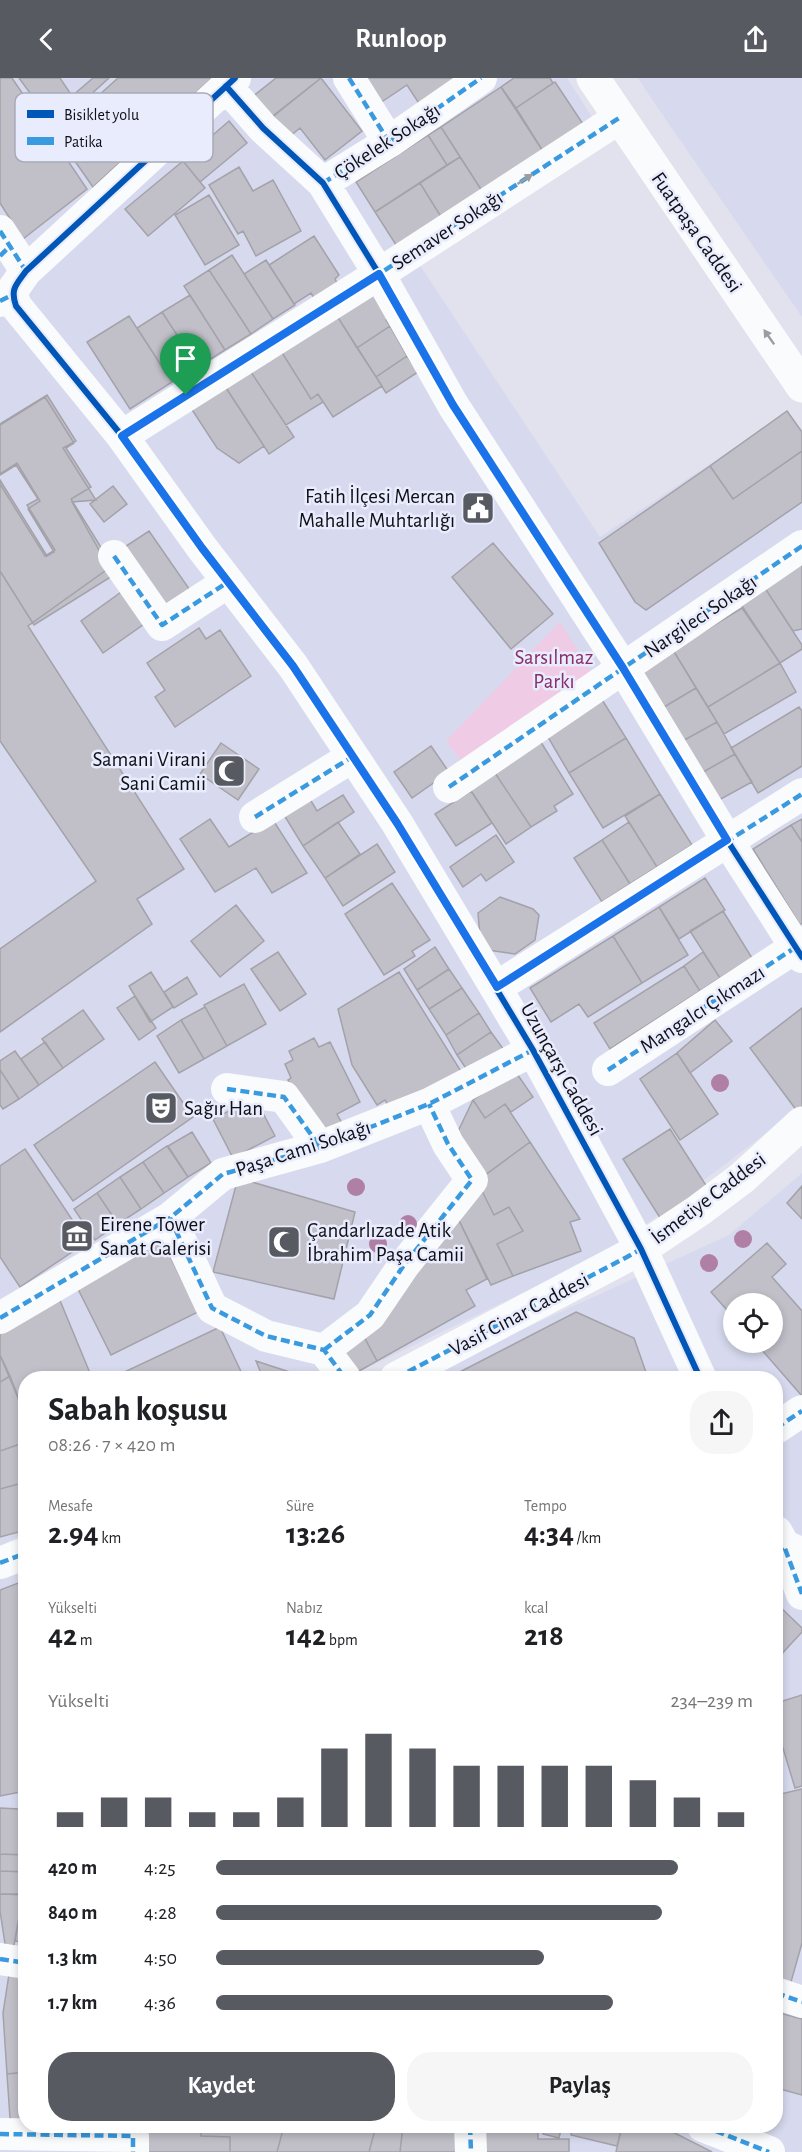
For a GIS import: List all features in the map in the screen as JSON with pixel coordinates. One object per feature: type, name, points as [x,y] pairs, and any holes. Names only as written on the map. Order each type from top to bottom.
[{"type":"main road","name":"Fuatpaşa Caddesi","points":[[592,78],[802,386]]},
{"type":"main road","name":"İsmetiye Caddesi","points":[[641,1249],[742,1178],[802,1124]]},
{"type":"main road","name":"Uzunçarşı Caddesi","points":[[641,1249],[697,1371]]},
{"type":"street","points":[[349,78],[389,142]]},
{"type":"street","name":"Çökelek Sokağı","points":[[323,183],[389,142],[481,78]]},
{"type":"street","points":[[213,96],[230,82],[263,128],[323,183],[379,274],[462,419],[623,668],[727,840],[799,952]]},
{"type":"street","name":"Semaver Sokağı","points":[[122,436],[379,274],[618,118]]},
{"type":"street","points":[[8,267],[134,162]]},
{"type":"street","name":"Uzunçarşı Caddesi","points":[[8,267],[16,306],[122,436],[228,582],[293,666],[397,823],[497,987],[641,1249]]},
{"type":"street","name":"Nargileci Sokağı","points":[[449,787],[802,546]]},
{"type":"street","points":[[114,556],[162,625],[228,582]]},
{"type":"street","points":[[255,817],[352,757]]},
{"type":"street","points":[[497,987],[802,794]]},
{"type":"street","name":"Mangalcı Çıkmazı","points":[[608,1070],[799,952]]},
{"type":"street","name":"Paşa Cami Sokağı","points":[[0,1318],[170,1218],[223,1174],[320,1147],[429,1104],[533,1050]]},
{"type":"street","points":[[227,1089],[284,1096],[320,1147]]},
{"type":"street","points":[[324,1350],[370,1315],[404,1265],[472,1180],[448,1144],[429,1104]]},
{"type":"street","points":[[170,1218],[212,1308],[266,1336],[324,1350],[340,1371]]},
{"type":"street","name":"Vasif Cinar Caddesi","points":[[409,1371],[641,1249]]},
{"type":"street","points":[[783,1423],[802,1411]]},
{"type":"street","points":[[784,1546],[802,1594]]},
{"type":"street","points":[[0,1563],[18,1556]]},
{"type":"street","points":[[0,1959],[18,1962]]},
{"type":"street","points":[[783,1995],[802,2002]]},
{"type":"street","points":[[470,2133],[471,2152]]},
{"type":"street","points":[[715,2133],[739,2147],[769,2152]]},
{"type":"street","points":[[0,2134],[133,2136],[133,2152]]},
{"type":"shaded area","points":[[0,78],[567,78],[606,139],[419,264],[600,537],[788,412],[802,434],[802,1106],[612,1250],[361,1371],[18,1371],[18,1537],[0,1546]]},
{"type":"shaded area","points":[[638,78],[802,78],[802,317],[651,98]]},
{"type":"shaded area","points":[[802,1173],[802,2152],[0,2152],[0,1569],[18,1561],[18,2133],[783,2133],[783,1371],[431,1371],[729,1235]]},
{"type":"green space","name":"Sarsılmaz Parkı","points":[[560,622],[594,677],[462,762],[446,741]]},
{"type":"building","points":[[0,78],[12,78],[22,93],[15,93],[15,162],[69,162],[87,189],[23,239],[0,203]]},
{"type":"building","points":[[19,78],[60,78],[70,93],[30,93]]},
{"type":"building","points":[[93,78],[109,78],[92,93],[76,93]]},
{"type":"building","points":[[118,78],[212,78],[196,93],[101,93]]},
{"type":"building","points":[[276,78],[321,78],[265,123],[247,101]]},
{"type":"building","points":[[321,78],[362,131],[325,160],[300,128],[289,137],[273,116]]},
{"type":"building","points":[[355,78],[461,78],[420,105],[407,85],[374,107]]},
{"type":"building","points":[[514,78],[550,78],[553,83],[516,108],[501,87]]},
{"type":"building","points":[[555,82],[587,130],[546,156],[516,108]]},
{"type":"building","points":[[501,87],[546,156],[484,194],[441,127]]},
{"type":"building","points":[[229,121],[247,143],[200,182],[184,162],[213,162],[213,135]]},
{"type":"building","points":[[441,127],[460,157],[447,165],[428,135]]},
{"type":"building","points":[[428,135],[447,165],[375,212],[356,182]]},
{"type":"building","points":[[460,157],[484,194],[443,220],[420,183]]},
{"type":"building","points":[[76,162],[120,162],[93,187]]},
{"type":"building","points":[[182,162],[205,188],[148,236],[125,209]]},
{"type":"building","points":[[239,167],[253,191],[273,180],[301,231],[256,256],[243,231],[238,234],[209,185]]},
{"type":"building","points":[[420,183],[443,220],[398,248],[375,212]]},
{"type":"building","points":[[209,195],[239,245],[205,265],[175,215]]},
{"type":"building","points":[[314,236],[339,275],[335,279],[337,283],[314,298],[311,293],[294,304],[269,265]]},
{"type":"building","points":[[232,255],[273,319],[251,334],[209,270]]},
{"type":"building","points":[[266,260],[295,305],[273,319],[244,274]]},
{"type":"building","points":[[209,270],[251,334],[225,350],[184,286]]},
{"type":"building","points":[[373,292],[390,318],[386,320],[390,326],[357,348],[337,316]]},
{"type":"building","points":[[190,295],[225,350],[198,367],[162,312]]},
{"type":"building","points":[[162,312],[198,367],[172,382],[137,328]]},
{"type":"building","points":[[129,316],[172,382],[130,409],[87,342]]},
{"type":"building","points":[[337,316],[382,386],[333,417],[318,394],[311,399],[281,351]]},
{"type":"building","points":[[390,326],[407,356],[376,377],[357,348]]},
{"type":"building","points":[[281,351],[311,399],[318,394],[323,402],[286,425],[251,372]]},
{"type":"building","points":[[407,356],[418,372],[386,393],[376,377]]},
{"type":"building","points":[[251,372],[294,437],[269,454],[226,388]]},
{"type":"building","points":[[221,380],[264,446],[239,463],[217,448],[187,402]]},
{"type":"building","points":[[47,395],[76,441],[63,448],[96,500],[72,502],[109,568],[28,626],[184,869],[137,899],[152,924],[0,1032],[0,949],[96,881],[0,741],[0,484],[45,556],[55,550],[27,505],[38,499],[16,465],[0,475],[0,424]]},
{"type":"building","points":[[45,397],[74,443],[66,448],[91,487],[71,499],[117,573],[34,625],[0,571],[0,480],[47,556],[54,552],[28,509],[40,501],[17,463],[0,474],[0,425]]},
{"type":"building","points":[[787,411],[802,432],[802,451],[733,499],[710,466]]},
{"type":"building","points":[[802,451],[802,502],[646,610],[635,602],[599,543],[710,466],[733,499]]},
{"type":"building","points":[[113,486],[127,504],[104,522],[90,504]]},
{"type":"building","points":[[149,531],[192,593],[160,615],[117,552]]},
{"type":"building","points":[[493,543],[553,614],[511,649],[452,577]]},
{"type":"building","points":[[802,556],[802,629],[793,631],[761,582]]},
{"type":"building","points":[[761,582],[802,645],[802,649],[780,663],[736,597]]},
{"type":"building","points":[[124,590],[147,622],[103,653],[81,621]]},
{"type":"building","points":[[742,608],[780,663],[708,707],[673,650]]},
{"type":"building","points":[[199,628],[206,639],[220,630],[251,676],[175,727],[155,697],[165,690],[147,663]]},
{"type":"building","points":[[673,650],[696,688],[659,710],[636,673]]},
{"type":"building","points":[[780,663],[796,692],[724,734],[708,707]]},
{"type":"building","points":[[696,688],[717,722],[679,743],[659,710]]},
{"type":"building","points":[[601,698],[626,738],[569,773],[545,732]]},
{"type":"building","points":[[799,707],[802,711],[802,766],[758,793],[731,748]]},
{"type":"building","points":[[717,722],[735,754],[698,775],[679,743]]},
{"type":"building","points":[[626,738],[660,794],[603,828],[569,773]]},
{"type":"building","points":[[539,739],[573,794],[554,806],[557,811],[531,827],[493,770]]},
{"type":"building","name":"Samani Virani Sani Camii","points":[[221,743],[259,769],[238,800],[200,774]]},
{"type":"building","points":[[431,746],[449,772],[412,798],[394,772]]},
{"type":"building","points":[[735,754],[752,782],[719,800],[703,772]]},
{"type":"building","points":[[493,770],[531,827],[506,844],[468,786]]},
{"type":"building","points":[[471,791],[492,823],[456,846],[435,814]]},
{"type":"building","points":[[660,794],[692,845],[657,867],[625,816]]},
{"type":"building","points":[[343,795],[354,812],[303,846],[284,815],[310,799],[317,811]]},
{"type":"building","points":[[210,819],[229,847],[273,820],[307,873],[272,893],[256,868],[215,892],[180,839]]},
{"type":"building","points":[[802,819],[802,842],[791,825]]},
{"type":"building","points":[[338,822],[360,854],[325,878],[303,846]]},
{"type":"building","points":[[629,822],[657,867],[630,884],[602,840]]},
{"type":"building","points":[[791,825],[802,842],[802,923],[800,925],[753,849]]},
{"type":"building","points":[[496,835],[514,862],[486,881],[481,874],[463,887],[450,867]]},
{"type":"building","points":[[602,840],[630,884],[602,902],[574,858]]},
{"type":"building","points":[[377,844],[395,872],[343,906],[325,878]]},
{"type":"building","points":[[705,878],[725,910],[679,939],[659,907]]},
{"type":"building","points":[[392,883],[430,940],[412,951],[415,956],[384,975],[345,914]]},
{"type":"building","points":[[500,897],[533,909],[539,915],[535,940],[515,954],[481,949],[478,913]]},
{"type":"building","points":[[236,905],[264,941],[220,977],[191,941]]},
{"type":"building","points":[[659,907],[688,955],[642,983],[613,936]]},
{"type":"building","points":[[723,911],[752,958],[720,978],[690,931]]},
{"type":"building","points":[[613,936],[642,983],[588,1017],[579,1004],[551,1022],[530,988]]},
{"type":"building","points":[[435,947],[449,969],[417,990],[404,969]]},
{"type":"building","points":[[278,952],[306,994],[280,1011],[251,969]]},
{"type":"building","points":[[703,952],[720,978],[700,991],[684,966]]},
{"type":"building","points":[[684,966],[700,991],[610,1049],[594,1023]]},
{"type":"building","points":[[449,969],[462,988],[429,1009],[417,990]]},
{"type":"building","points":[[151,972],[173,1007],[150,1022],[129,986]]},
{"type":"building","points":[[399,972],[462,1073],[394,1114],[385,1100],[377,1105],[352,1065],[338,1009]]},
{"type":"building","points":[[187,977],[197,994],[174,1008],[164,992]]},
{"type":"building","points":[[244,984],[266,1024],[227,1046],[204,1005]]},
{"type":"building","points":[[462,988],[479,1013],[446,1035],[429,1009]]},
{"type":"building","points":[[135,996],[156,1028],[139,1040],[117,1008]]},
{"type":"building","points":[[205,1007],[227,1046],[204,1059],[181,1020]]},
{"type":"building","points":[[802,1008],[802,1113],[800,1115],[750,1048]]},
{"type":"building","points":[[83,1010],[104,1039],[63,1068],[42,1039]]},
{"type":"building","points":[[479,1013],[491,1032],[457,1055],[446,1035]]},
{"type":"building","points":[[181,1020],[204,1059],[179,1073],[157,1036]]},
{"type":"building","points":[[715,1020],[732,1041],[690,1073],[677,1053]]},
{"type":"building","points":[[491,1032],[504,1050],[469,1073],[457,1055]]},
{"type":"building","points":[[314,1038],[319,1047],[330,1042],[360,1102],[337,1114],[343,1125],[317,1138],[288,1080],[291,1078],[285,1064],[293,1060],[289,1051]]},
{"type":"building","points":[[45,1042],[63,1068],[39,1085],[21,1059]]},
{"type":"building","points":[[15,1051],[39,1085],[19,1099],[0,1070],[0,1061]]},
{"type":"building","points":[[677,1053],[718,1114],[680,1140],[640,1079]]},
{"type":"building","points":[[155,1062],[193,1117],[73,1201],[34,1145]]},
{"type":"building","points":[[0,1070],[19,1099],[3,1109],[0,1105]]},
{"type":"building","points":[[515,1071],[533,1097],[511,1112],[505,1104],[485,1118],[473,1100]]},
{"type":"building","points":[[255,1098],[275,1136],[233,1158],[213,1119]]},
{"type":"building","points":[[473,1100],[485,1118],[505,1104],[530,1142],[477,1181],[451,1146]]},
{"type":"building","points":[[670,1129],[709,1190],[662,1221],[623,1159]]},
{"type":"building","points":[[192,1132],[211,1163],[188,1177],[168,1146]]},
{"type":"building","points":[[530,1142],[580,1219],[570,1222],[581,1251],[513,1276],[497,1244],[523,1231],[509,1207],[494,1215],[477,1181]]},
{"type":"building","points":[[167,1146],[188,1177],[164,1193],[143,1162]]},
{"type":"building","points":[[25,1149],[87,1242],[20,1287],[0,1257],[0,1166]]},
{"type":"building","points":[[143,1162],[164,1193],[141,1209],[120,1177]]},
{"type":"building","points":[[120,1177],[141,1209],[118,1224],[97,1193]]},
{"type":"building","name":"Çandarlızade Atik İbrahim Paşa Camii","points":[[238,1178],[355,1212],[334,1299],[213,1272]]},
{"type":"building","points":[[477,1181],[494,1215],[509,1207],[523,1231],[497,1244],[513,1276],[491,1285],[453,1208]]},
{"type":"building","points":[[802,1186],[802,1219],[787,1203]]},
{"type":"building","points":[[97,1193],[118,1224],[95,1240],[74,1209]]},
{"type":"building","points":[[453,1208],[487,1279],[466,1290],[475,1306],[377,1361],[362,1333]]},
{"type":"building","points":[[159,1234],[198,1312],[111,1355],[72,1277]]},
{"type":"building","points":[[767,1243],[786,1264],[772,1277],[802,1311],[802,1396],[783,1374],[783,1371],[780,1371],[765,1353],[783,1353],[783,1293],[723,1293],[723,1306],[711,1292]]},
{"type":"building","points":[[59,1298],[89,1371],[18,1371],[18,1398],[0,1355],[0,1328]]},
{"type":"building","points":[[576,1312],[634,1338],[646,1371],[462,1371]]},
{"type":"building","points":[[220,1327],[241,1371],[126,1371]]},
{"type":"building","points":[[362,1333],[377,1361],[359,1371],[352,1371],[338,1349]]},
{"type":"building","points":[[0,1355],[10,1376],[0,1382]]},
{"type":"building","points":[[256,1361],[287,1371],[260,1371]]},
{"type":"building","points":[[10,1376],[18,1396],[18,1445],[0,1451],[0,1382]]},
{"type":"building","points":[[18,1445],[18,1484],[0,1489],[0,1451]]},
{"type":"building","points":[[18,1484],[18,1532],[0,1537],[0,1489]]},
{"type":"building","points":[[18,1583],[18,1793],[0,1796],[0,1590]]},
{"type":"building","points":[[783,1610],[802,1628],[802,1632],[783,1652]]},
{"type":"building","points":[[802,1695],[802,1786],[795,1788],[783,1748],[783,1701]]},
{"type":"building","points":[[802,1789],[802,1943],[789,1989],[783,1986],[783,1793]]},
{"type":"building","points":[[0,1808],[18,1809],[18,1855],[0,1854]]},
{"type":"building","points":[[0,1854],[18,1855],[18,1872],[0,1871]]},
{"type":"building","points":[[0,1871],[18,1872],[18,1895],[0,1894]]},
{"type":"building","points":[[0,1894],[18,1894],[18,1922],[13,1951],[6,1950],[0,1911]]},
{"type":"building","points":[[18,1923],[18,1942],[15,1941]]},
{"type":"building","points":[[10,1968],[18,1970],[18,2073],[7,2074],[3,2013]]},
{"type":"building","points":[[783,2014],[802,2019],[802,2095],[783,2090]]},
{"type":"building","points":[[18,2073],[18,2130],[11,2133],[7,2074]]},
{"type":"building","points":[[139,2133],[201,2133],[201,2136],[230,2137],[230,2152],[138,2152]]},
{"type":"building","points":[[201,2133],[282,2133],[277,2152],[230,2152],[230,2137],[201,2136]]},
{"type":"building","points":[[282,2133],[374,2133],[369,2152],[277,2152]]},
{"type":"building","points":[[374,2133],[402,2133],[400,2152],[369,2152]]},
{"type":"building","points":[[402,2133],[459,2133],[459,2152],[400,2152]]},
{"type":"building","points":[[485,2133],[538,2133],[538,2139],[569,2139],[569,2152],[484,2152]]},
{"type":"building","points":[[543,2133],[560,2133],[559,2138]]},
{"type":"building","points":[[571,2133],[620,2133],[617,2146],[571,2135]]},
{"type":"building","points":[[620,2133],[675,2133],[712,2152],[616,2152]]},
{"type":"marked path","points":[[349,78],[389,142]]},
{"type":"marked path","points":[[323,183],[389,142],[481,78]]},
{"type":"marked path","points":[[122,436],[379,274],[619,118]]},
{"type":"marked path","points":[[0,231],[26,271]]},
{"type":"marked path","points":[[0,256],[10,246]]},
{"type":"marked path","points":[[0,301],[12,295],[14,289]]},
{"type":"marked path","points":[[449,787],[802,546]]},
{"type":"marked path","points":[[114,556],[162,625],[228,582]]},
{"type":"marked path","points":[[255,817],[352,757]]},
{"type":"marked path","points":[[497,987],[802,794]]},
{"type":"marked path","points":[[608,1070],[796,947]]},
{"type":"marked path","points":[[0,1318],[170,1218],[223,1174],[320,1147],[429,1104],[533,1050]]},
{"type":"marked path","points":[[227,1089],[284,1097],[320,1147]]},
{"type":"marked path","points":[[324,1350],[370,1315],[404,1265],[472,1180],[448,1144],[429,1104]]},
{"type":"marked path","points":[[170,1218],[212,1308],[266,1336],[324,1350],[340,1371]]},
{"type":"marked path","points":[[409,1371],[627,1257],[641,1249],[639,1245]]},
{"type":"marked path","points":[[783,1423],[802,1411]]},
{"type":"marked path","points":[[783,1547],[802,1594]]},
{"type":"marked path","points":[[0,1563],[18,1556]]},
{"type":"marked path","points":[[0,1959],[18,1962]]},
{"type":"marked path","points":[[783,1995],[802,2002]]},
{"type":"marked path","points":[[470,2133],[471,2152]]},
{"type":"marked path","points":[[721,2133],[769,2152]]},
{"type":"marked path","points":[[0,2134],[133,2136],[133,2152]]},
{"type":"cycle path","points":[[213,98],[235,78]]},
{"type":"cycle path","points":[[226,86],[263,128],[323,183],[379,274],[453,405],[623,668],[727,840],[802,957]]},
{"type":"cycle path","points":[[144,162],[26,271],[14,291],[16,306],[122,436],[202,548],[293,666],[397,823],[533,1050],[641,1249],[697,1371]]},
{"type":"place","name":"Fatih İlçesi Mercan Mahalle Muhtarlığı","points":[[478,508]]},
{"type":"place","name":"Samani Virani Sani Camii","points":[[229,771]]},
{"type":"place","name":"Sağır Han","points":[[161,1108]]},
{"type":"place","name":"Eirene Tower Sanat Galerisi","points":[[77,1236]]},
{"type":"place","name":"Çandarlızade Atik İbrahim Paşa Camii","points":[[284,1242]]},
{"type":"route","points":[[379,274],[453,405],[623,668],[727,840],[497,987],[397,823],[293,666],[202,548],[122,436],[186,395],[379,274]]}]
